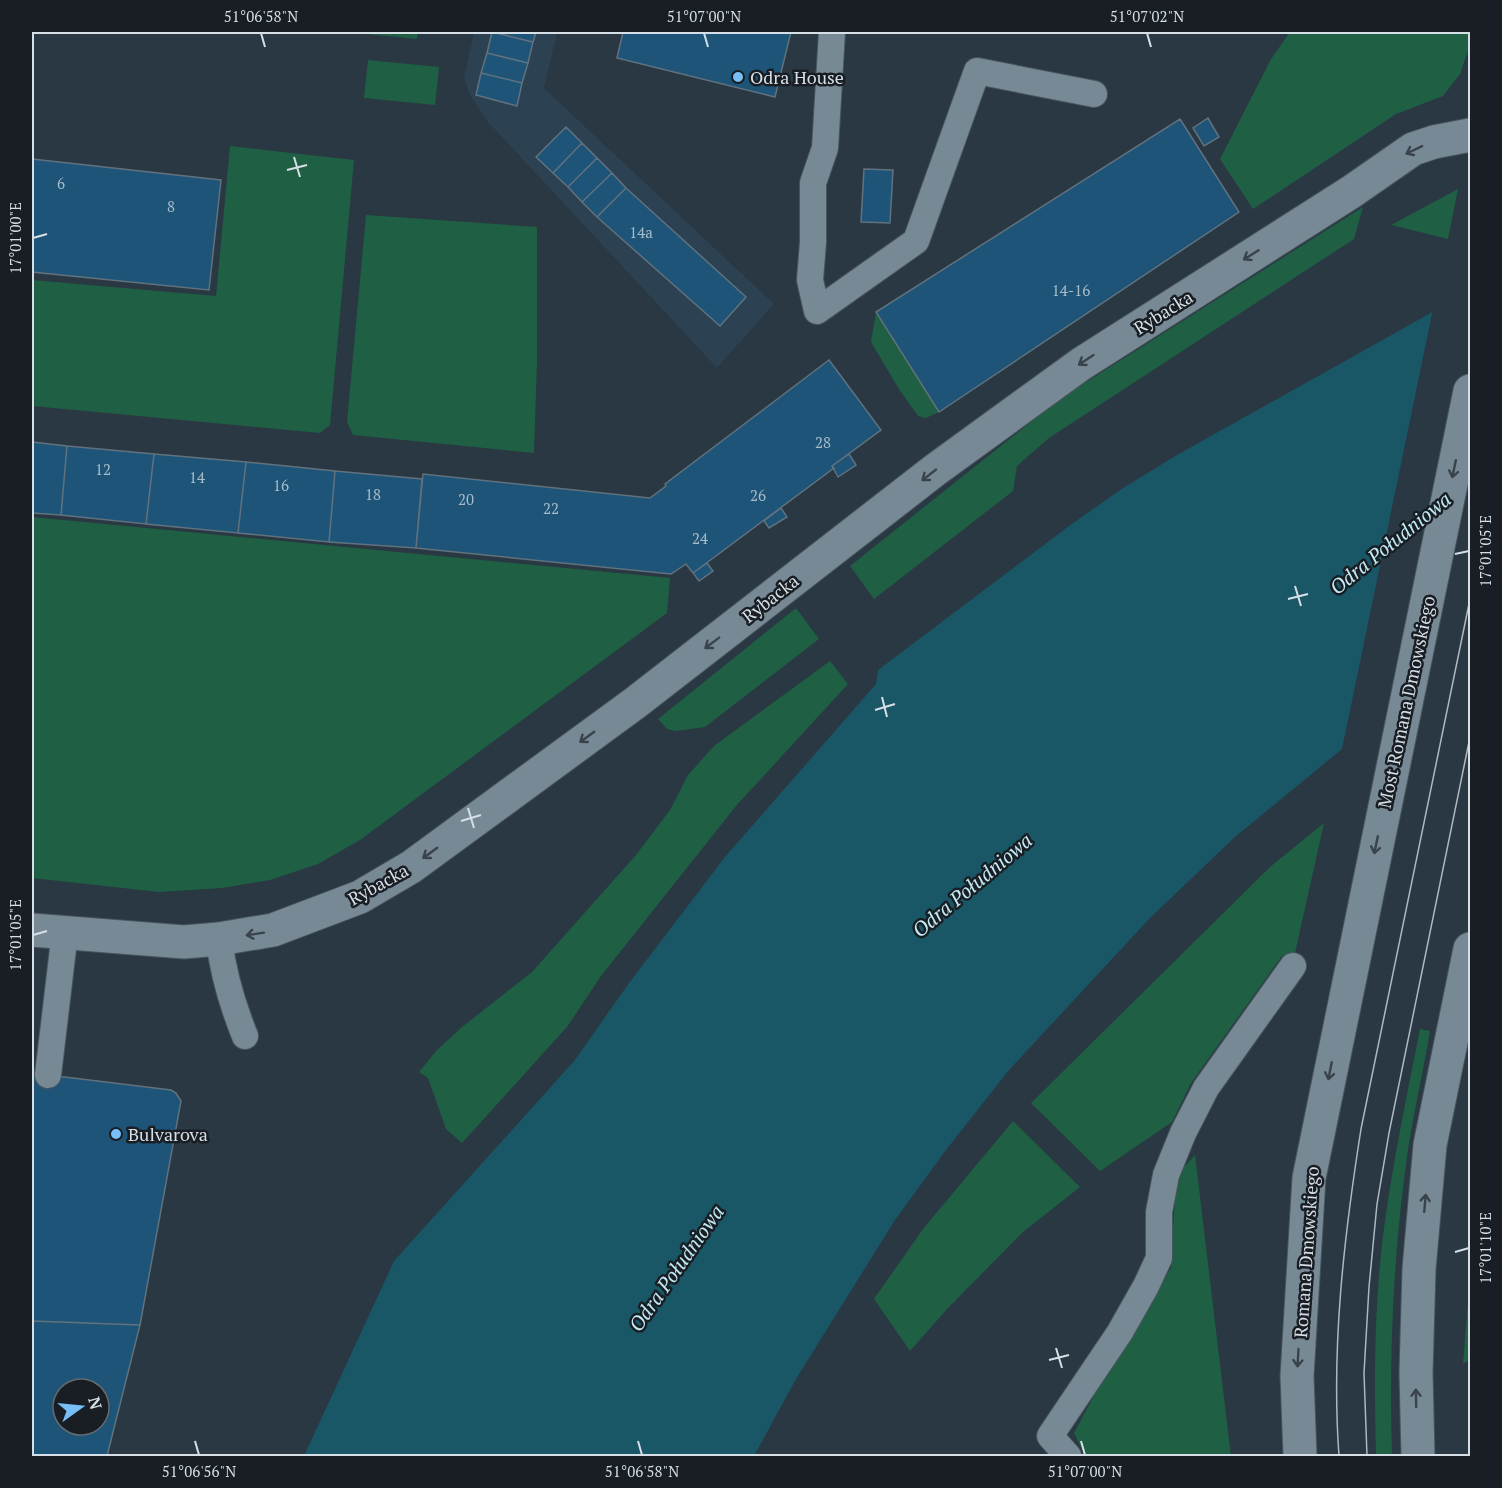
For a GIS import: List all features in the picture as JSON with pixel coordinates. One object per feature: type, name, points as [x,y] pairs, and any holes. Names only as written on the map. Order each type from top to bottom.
[{"type":"street","name":"Rybacka","points":[[32,930],[184,942],[219,939],[273,930],[360,897],[411,867],[635,703],[943,464],[1081,364],[1351,192],[1413,149],[1434,141],[1470,135]]},
{"type":"street","name":"Most Romana Dmowskiego","points":[[1341,1013],[1470,391]]},
{"type":"street","points":[[1418,1456],[1416,1373],[1419,1269],[1430,1144],[1470,949]]},
{"type":"street","name":"Romana Dmowskiego","points":[[1300,1456],[1297,1376],[1309,1178],[1341,1013]]},
{"type":"lane","points":[[832,32],[825,148],[813,183],[813,242],[810,280],[817,311],[916,241],[977,71],[1094,94]]},
{"type":"lane","points":[[48,1075],[64,932]]},
{"type":"lane","points":[[219,939],[226,983],[233,1008],[245,1036]]},
{"type":"lane","points":[[1068,1456],[1050,1436],[1120,1332],[1159,1258],[1161,1203],[1166,1175],[1182,1133],[1206,1088],[1293,966]]},
{"type":"shaded area","points":[[474,32],[557,32],[544,88],[774,304],[717,368],[487,121],[470,95],[464,78]]},
{"type":"green space","points":[[346,32],[418,32],[417,39]]},
{"type":"green space","points":[[1290,32],[1470,32],[1470,45],[1460,74],[1443,96],[1396,114],[1253,209],[1220,159],[1271,59]]},
{"type":"green space","points":[[368,60],[439,67],[435,105],[364,98]]},
{"type":"green space","points":[[230,146],[354,160],[330,425],[320,433],[32,406],[32,280],[216,296]]},
{"type":"green space","points":[[1458,189],[1448,239],[1391,225]]},
{"type":"green space","points":[[1363,207],[1354,239],[1049,438],[1017,466],[1013,491],[874,599],[850,566],[1061,398]]},
{"type":"green space","points":[[366,215],[537,227],[534,453],[353,435],[347,422]]},
{"type":"green space","points":[[876,312],[939,412],[926,418],[918,416],[899,389],[871,342]]},
{"type":"green space","points":[[32,517],[670,578],[667,613],[360,840],[318,864],[270,880],[222,888],[159,892],[32,878]]},
{"type":"green space","points":[[796,608],[819,639],[705,727],[676,731],[667,729],[658,719]]},
{"type":"green space","points":[[830,661],[848,684],[736,806],[601,976],[567,1027],[462,1143],[446,1129],[428,1078],[419,1072],[437,1050],[462,1027],[532,972],[636,855],[670,810],[688,775],[714,746]]},
{"type":"green space","points":[[1324,823],[1293,962],[1282,956],[1191,1083],[1172,1122],[1100,1171],[1031,1103],[1270,867]]},
{"type":"green space","points":[[1420,1029],[1430,1031],[1409,1141],[1398,1231],[1391,1381],[1392,1456],[1376,1456],[1378,1285],[1384,1228],[1400,1128]]},
{"type":"green space","points":[[1013,1121],[1080,1187],[1023,1232],[948,1308],[910,1351],[874,1299],[923,1229]]},
{"type":"green space","points":[[1195,1155],[1231,1456],[1085,1456],[1074,1433],[1097,1390],[1171,1268],[1175,1193],[1184,1167]]},
{"type":"green space","points":[[1470,1276],[1470,1350],[1468,1361],[1463,1364]]},
{"type":"water","name":"Odra Południowa","points":[[1470,291],[1342,749],[1235,837],[1150,918],[1009,1070],[895,1220],[796,1379],[754,1456],[304,1456],[394,1261],[575,1060],[629,983],[725,857],[876,684],[878,670],[1123,488],[1177,455]]},
{"type":"pier","points":[[1470,288],[1470,669],[1341,754],[1433,309]]},
{"type":"building","points":[[492,32],[533,42],[528,63],[487,53]]},
{"type":"building","points":[[492,32],[536,32],[533,42]]},
{"type":"building","name":"Odra House","points":[[623,32],[791,32],[775,97],[617,58]]},
{"type":"building","points":[[487,53],[528,63],[522,83],[481,73]]},
{"type":"building","points":[[481,73],[522,83],[517,106],[476,95]]},
{"type":"building","points":[[1208,118],[1219,137],[1204,146],[1193,128]]},
{"type":"building","points":[[1180,119],[1239,212],[939,412],[876,312]]},
{"type":"building","points":[[566,127],[582,143],[553,173],[536,157]]},
{"type":"building","points":[[582,143],[597,158],[568,187],[553,173]]},
{"type":"building","points":[[597,158],[612,173],[582,202],[568,187]]},
{"type":"building","points":[[32,159],[221,180],[209,290],[32,272]]},
{"type":"building","points":[[864,169],[893,170],[890,223],[861,222]]},
{"type":"building","points":[[612,173],[626,188],[597,217],[582,202]]},
{"type":"building","points":[[626,188],[746,297],[720,326],[597,217]]},
{"type":"building","points":[[829,360],[881,430],[693,573],[686,564],[671,574],[416,548],[423,474],[650,498],[666,486],[665,484]]},
{"type":"building","points":[[32,442],[67,446],[61,515],[32,513]]},
{"type":"building","points":[[67,446],[154,454],[146,524],[61,515]]},
{"type":"building","points":[[154,454],[246,462],[238,533],[146,524]]},
{"type":"building","points":[[849,454],[856,465],[838,477],[832,466]]},
{"type":"building","points":[[246,462],[335,471],[329,542],[238,533]]},
{"type":"building","points":[[335,471],[422,479],[416,548],[329,542]]},
{"type":"building","points":[[781,508],[787,517],[769,528],[764,521]]},
{"type":"building","points":[[707,563],[713,571],[699,581],[693,573]]},
{"type":"building","points":[[32,1073],[171,1090],[181,1101],[140,1325],[32,1321]]},
{"type":"building","points":[[32,1321],[140,1325],[107,1456],[32,1456]]},
{"type":"tram line","points":[[1339,1456],[1338,1333],[1344,1251],[1361,1129],[1470,599]]},
{"type":"tram line","points":[[1367,1456],[1364,1373],[1377,1204],[1389,1133],[1470,737]]},
{"type":"place","name":"Odra House","points":[[738,77]]},
{"type":"place","name":"Bulvarova","points":[[116,1134]]}]
